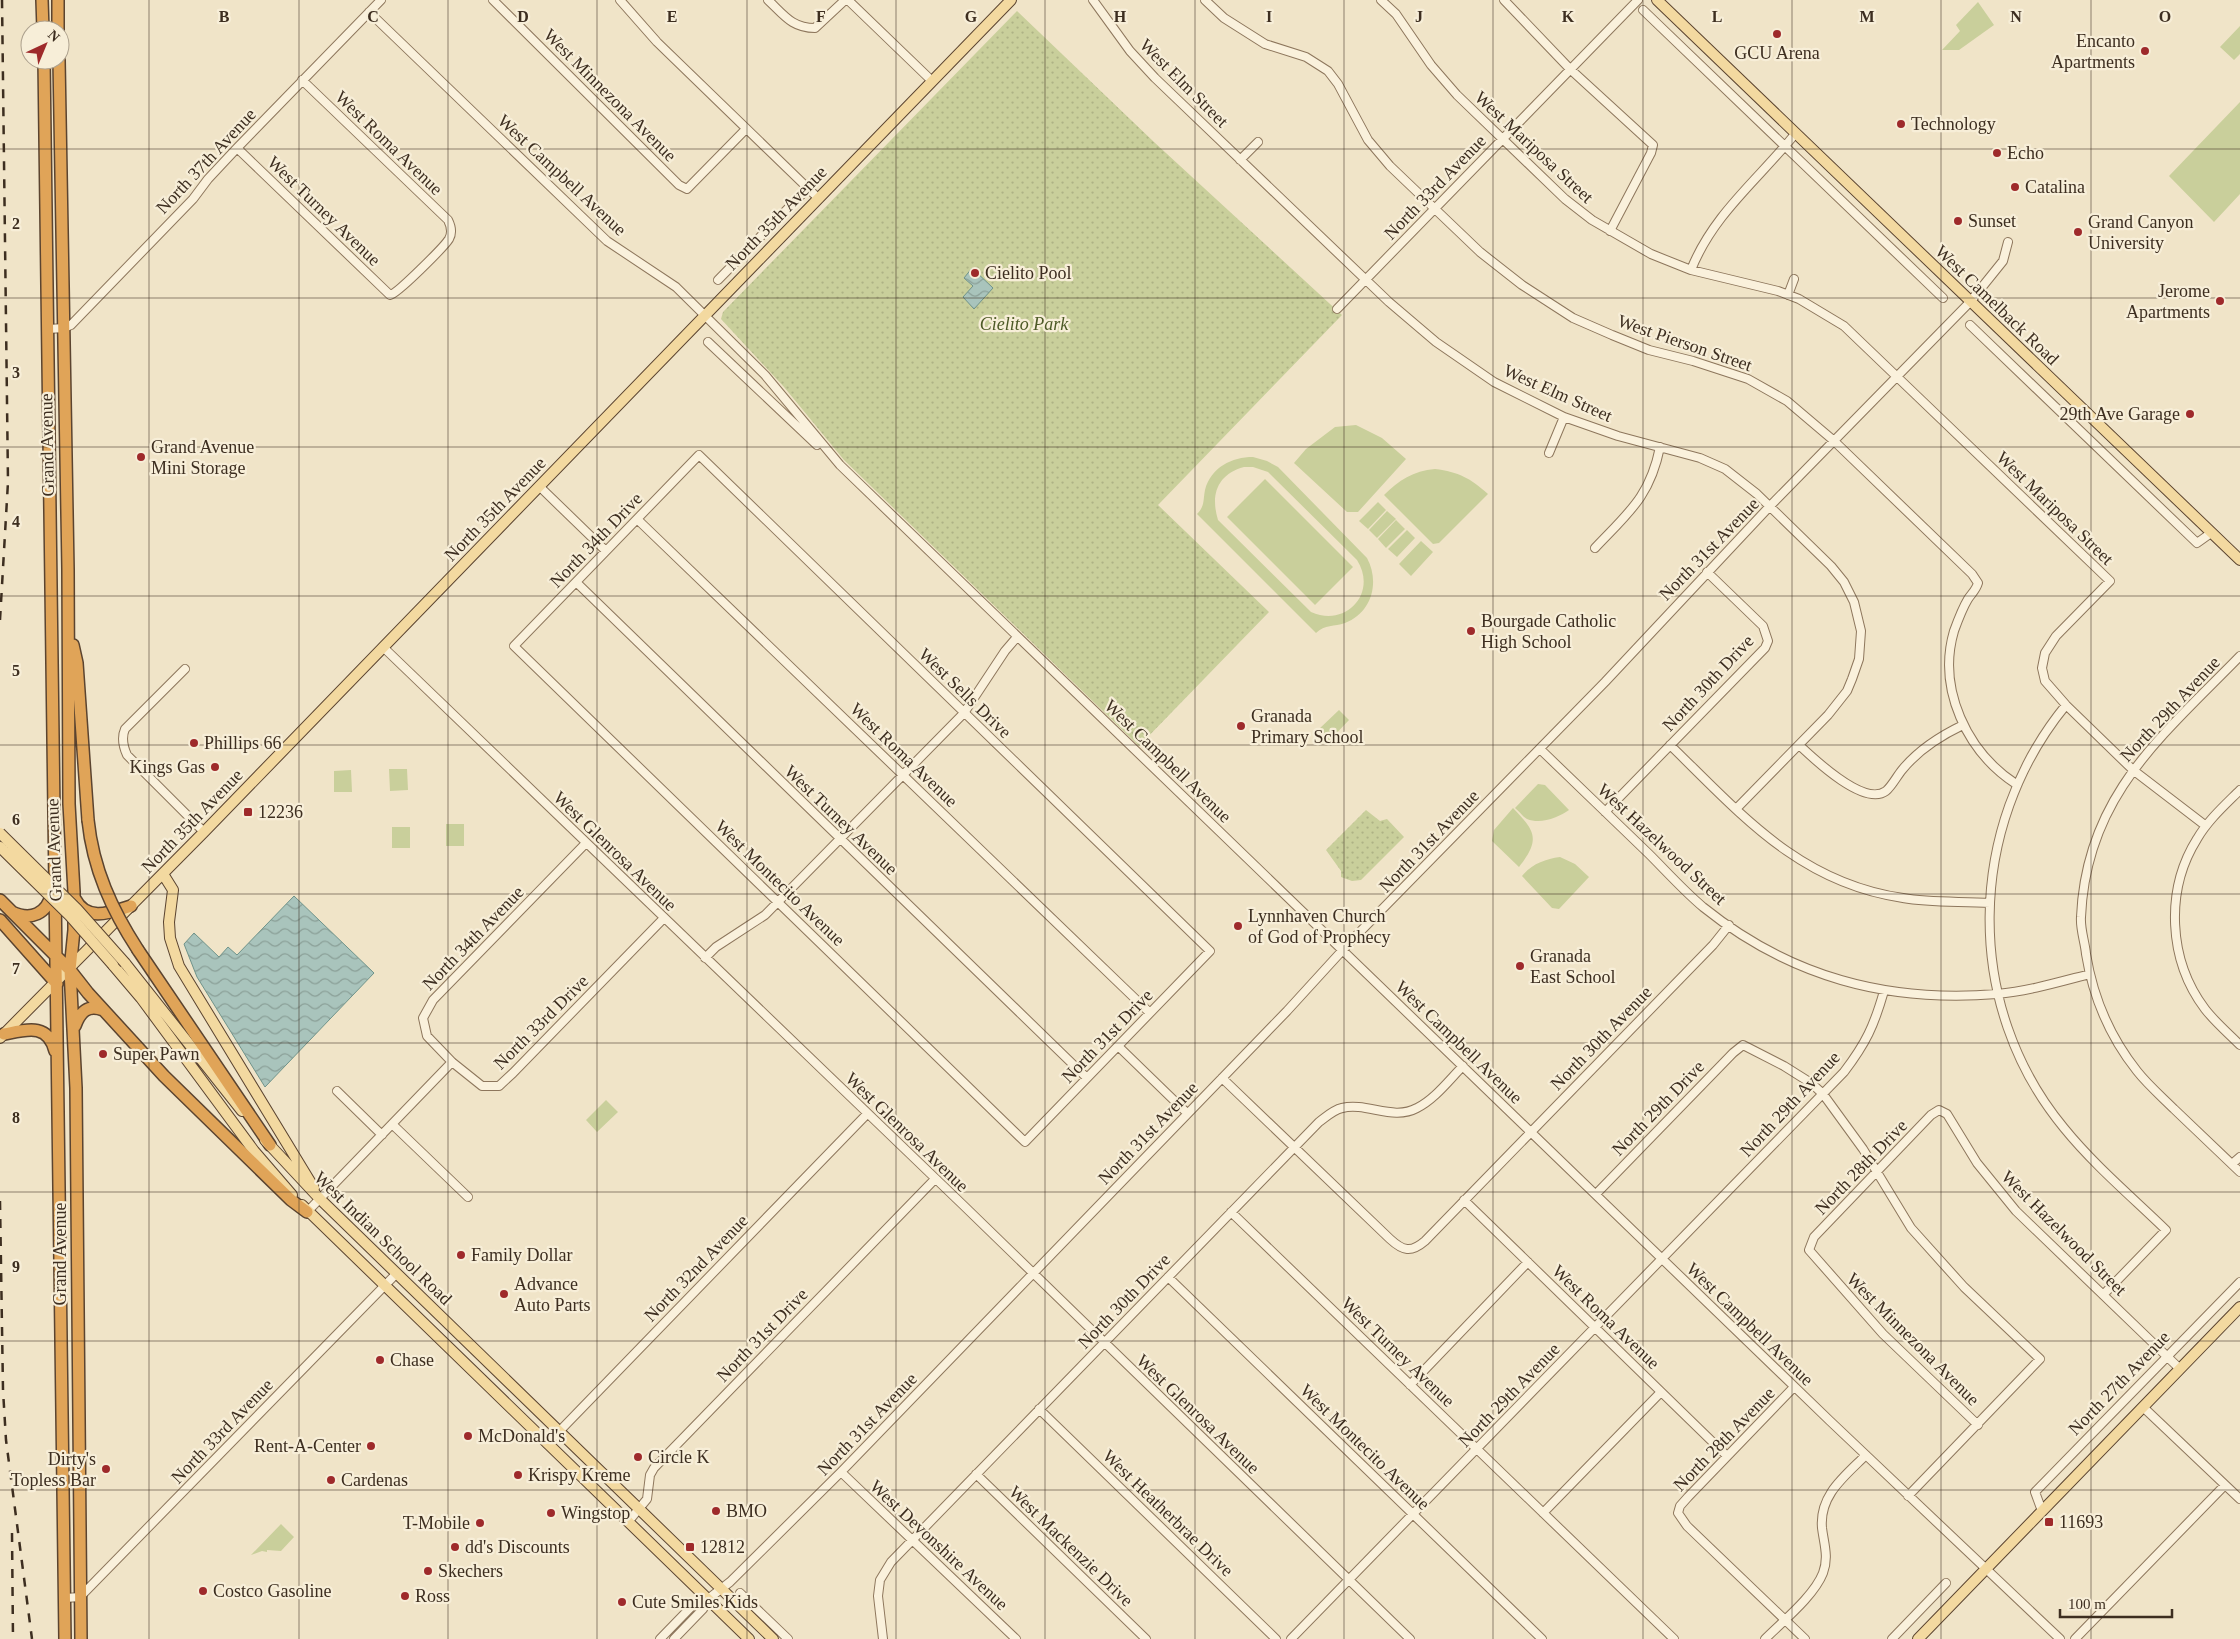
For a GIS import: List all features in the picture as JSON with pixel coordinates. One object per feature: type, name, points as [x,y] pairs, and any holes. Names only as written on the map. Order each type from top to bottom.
[{"type":"highway","points":[[43,20],[42,5],[58,5],[58,20]]},
{"type":"highway","name":"Grand Avenue","points":[[44,70],[55,983],[62,1298],[65,1639]]},
{"type":"highway","name":"Grand Avenue","points":[[59,70],[70,778],[74,892],[74,930],[70,970],[76,1088],[81,1639]]},
{"type":"highway","points":[[51,558],[68,569]]},
{"type":"highway","points":[[68,620],[77,663],[88,820],[93,854],[108,897],[138,950],[270,1145]]},
{"type":"highway","points":[[54,778],[70,778]]},
{"type":"highway","points":[[10,912],[23,916],[38,914],[50,902],[55,879]]},
{"type":"highway","points":[[74,892],[78,904],[92,913],[105,914],[131,906]]},
{"type":"highway","points":[[0,900],[70,970],[88,994],[164,1076],[290,1200],[307,1212]]},
{"type":"highway","points":[[0,920],[23,944],[55,983],[88,994]]},
{"type":"highway","points":[[73,1032],[78,1018],[83,1012],[91,1007],[103,1010]]},
{"type":"highway","points":[[2,1036],[28,1029],[43,1033],[52,1041],[58,1062]]},
{"type":"highway","points":[[62,1298],[78,1298]]},
{"type":"main road","name":"North 35th Avenue","points":[[2,1036],[70,970],[931,80],[1011,0]]},
{"type":"main road","name":"West Camelback Road","points":[[1657,0],[2240,560]]},
{"type":"main road","name":"West Indian School Road","points":[[0,833],[64,896],[125,963],[270,1145],[320,1199],[773,1639]]},
{"type":"main road","name":"West Indian School Road","points":[[0,847],[70,916],[141,998],[254,1151],[307,1212],[748,1639]]},
{"type":"main road","points":[[163,874],[173,890],[169,922],[170,938],[178,966],[320,1199]]},
{"type":"main road","name":"North 27th Avenue","points":[[1918,1639],[2179,1368],[2240,1308]]},
{"type":"street","name":"North 37th Avenue","points":[[64,328],[71,325],[193,199],[208,179],[237,148],[381,0]]},
{"type":"street","name":"West Minnezona Avenue","points":[[493,0],[679,185],[686,189],[746,129]]},
{"type":"street","points":[[620,0],[657,42],[818,198]]},
{"type":"street","points":[[768,0],[795,25],[804,28],[815,28],[846,0],[931,80]]},
{"type":"street","name":"West Elm Street","points":[[1093,0],[1142,65],[1409,320],[1494,382],[1564,417],[1618,436],[1712,462],[1738,477],[1831,566],[1844,582],[1854,602],[1861,631],[1859,660],[1847,691],[1828,715],[1799,745]]},
{"type":"street","name":"West Pierson Street","points":[[1204,0],[1224,18],[1265,44],[1306,57],[1328,71],[1338,84],[1368,140],[1390,166],[1480,252],[1522,285],[1573,318],[1649,350],[1700,363],[1748,379],[1787,401],[1833,440],[1972,574],[1978,583],[1976,590],[1960,616],[1954,632],[1951,651],[1951,687],[1954,702],[1963,725],[1975,744],[1991,763],[2016,784]]},
{"type":"street","name":"West Mariposa Street","points":[[1381,0],[1400,19],[1422,53],[1444,81],[1565,199],[1592,220],[1651,254],[1691,270],[1799,299],[1844,326],[2110,581],[2056,636],[2045,653],[2042,668],[2044,681],[2133,770],[2206,826]]},
{"type":"street","points":[[1504,0],[1570,69],[1652,145],[1651,153],[1610,231]]},
{"type":"street","name":"North 33rd Avenue","points":[[1337,309],[1638,0]]},
{"type":"street","name":"West Camelback Road","points":[[1643,10],[1943,298]]},
{"type":"street","name":"West Campbell Avenue","points":[[369,12],[607,241],[661,276],[704,315],[765,375],[840,465]]},
{"type":"street","points":[[1711,75],[1722,63]]},
{"type":"street","name":"West Roma Avenue","points":[[302,80],[448,220],[452,230],[449,239],[398,291],[390,295]]},
{"type":"street","points":[[1691,270],[1706,237],[1720,218],[1795,134]]},
{"type":"street","points":[[1240,160],[1258,142]]},
{"type":"street","name":"West Turney Avenue","points":[[237,148],[390,295]]},
{"type":"street","points":[[718,280],[807,188]]},
{"type":"street","points":[[1872,230],[1883,218]]},
{"type":"street","name":"North 31st Avenue","points":[[660,1639],[695,1603],[708,1599],[730,1582],[841,1472],[1033,1275],[1343,951],[1540,749],[1833,440],[1970,302],[2003,261],[2008,242]]},
{"type":"street","points":[[1788,295],[1794,279]]},
{"type":"street","name":"West Camelback Road","points":[[1970,325],[2197,543],[2211,533]]},
{"type":"street","points":[[48,329],[64,328]]},
{"type":"street","name":"West Campbell Avenue","points":[[708,342],[840,465],[1794,1387],[2060,1639]]},
{"type":"street","points":[[2076,427],[2088,414]]},
{"type":"street","points":[[1548,452],[1564,417]]},
{"type":"street","points":[[1595,548],[1640,500],[1653,474],[1660,447]]},
{"type":"street","name":"North 34th Drive","points":[[514,646],[699,455]]},
{"type":"street","name":"West Sells Drive","points":[[699,455],[1210,951]]},
{"type":"street","points":[[539,486],[606,551]]},
{"type":"street","name":"West Roma Avenue","points":[[637,519],[1150,1013]]},
{"type":"street","name":"North 30th Drive","points":[[1605,812],[1765,648],[1768,641],[1763,626],[1707,572]]},
{"type":"street","name":"West Turney Avenue","points":[[576,582],[1087,1078]]},
{"type":"street","points":[[704,958],[716,947],[765,915],[779,902],[964,713],[1004,651],[1017,637]]},
{"type":"street","name":"West Montecito Avenue","points":[[514,646],[1025,1142]]},
{"type":"street","name":"West Glenrosa Avenue","points":[[383,648],[1410,1639]]},
{"type":"street","name":"North 29th Avenue","points":[[2240,656],[2162,735],[2119,790],[2100,825],[2086,874],[2081,918],[2090,974],[2104,1017],[2113,1037],[2137,1071],[2240,1172]]},
{"type":"street","points":[[184,669],[125,729],[123,741],[128,755],[204,832]]},
{"type":"street","points":[[2066,705],[2038,743],[2016,784],[1992,870],[1989,938],[1998,994],[2011,1040],[2032,1081],[2064,1128],[2166,1230],[2104,1295]]},
{"type":"street","points":[[1736,809],[1799,745],[1824,767],[1843,780],[1868,794],[1877,794],[1886,791],[1902,769],[1934,740],[1963,725]]},
{"type":"street","points":[[1670,746],[1765,836],[1788,854],[1844,882],[1875,892],[1903,898],[1990,903]]},
{"type":"street","name":"West Hazelwood Street","points":[[1540,749],[1687,893],[1729,925],[1767,949],[1812,972],[1849,984],[1884,991]]},
{"type":"street","points":[[2240,790],[2206,826],[2188,856],[2178,883],[2174,916],[2179,953],[2189,980],[2205,1008],[2240,1045]]},
{"type":"street","name":"North 34th Avenue","points":[[452,1062],[427,1036],[423,1018],[433,1000],[586,843]]},
{"type":"street","name":"North 33rd Drive","points":[[452,1062],[482,1086],[499,1086],[664,918]]},
{"type":"street","name":"North 30th Avenue","points":[[1294,1146],[1390,1240],[1405,1250],[1420,1245],[1713,945],[1729,925]]},
{"type":"street","name":"North 31st Drive","points":[[1025,1142],[1210,951]]},
{"type":"street","points":[[1884,991],[1942,996],[1998,994],[2038,988],[2090,974]]},
{"type":"street","name":"North 29th Avenue","points":[[1291,1639],[1844,1072],[1864,1045],[1876,1019],[1884,991]]},
{"type":"street","name":"North 29th Drive","points":[[1596,1194],[1733,1053],[1743,1045],[1784,1066],[1823,1094]]},
{"type":"street","points":[[1118,1046],[1187,1113]]},
{"type":"street","points":[[307,1212],[452,1062]]},
{"type":"street","name":"North 30th Drive","points":[[883,1639],[878,1596],[880,1580],[891,1562],[1294,1146],[1319,1122],[1341,1108],[1359,1106],[1400,1113],[1417,1109],[1432,1097],[1462,1066]]},
{"type":"street","points":[[1222,1078],[1294,1146]]},
{"type":"street","points":[[337,1091],[382,1135]]},
{"type":"street","points":[[1823,1094],[1863,1149],[1911,1228],[1964,1287],[2040,1359],[1908,1496]]},
{"type":"street","name":"West Hazelwood Street","points":[[1940,1110],[1947,1114],[1977,1163],[2016,1211],[2179,1368]]},
{"type":"street","name":"North 28th Drive","points":[[1809,1250],[1814,1237],[1931,1115],[1940,1110]]},
{"type":"street","name":"North 32nd Avenue","points":[[547,1444],[867,1114]]},
{"type":"street","points":[[392,1124],[468,1197]]},
{"type":"street","points":[[2232,1164],[2240,1157]]},
{"type":"street","name":"North 31st Drive","points":[[628,1522],[647,1499],[650,1475],[654,1468],[935,1179]]},
{"type":"street","name":"West Roma Avenue","points":[[1464,1200],[1728,1456]]},
{"type":"street","name":"West Turney Avenue","points":[[1231,1212],[1674,1639]]},
{"type":"street","name":"West Minnezona Avenue","points":[[1809,1250],[1882,1334],[1978,1425]]},
{"type":"street","points":[[1410,1385],[1528,1262]]},
{"type":"street","name":"North 33rd Avenue","points":[[80,1597],[396,1274]]},
{"type":"street","name":"West Montecito Avenue","points":[[1168,1277],[1542,1639]]},
{"type":"street","name":"North 27th Avenue","points":[[2042,1511],[2036,1492],[2240,1282]]},
{"type":"street","name":"North 28th Avenue","points":[[1784,1619],[1687,1526],[1678,1513],[1683,1502],[1794,1387]]},
{"type":"street","points":[[1543,1513],[1661,1392]]},
{"type":"street","points":[[2143,1407],[2240,1499]]},
{"type":"street","name":"West Heatherbrae Drive","points":[[1039,1409],[1276,1639]]},
{"type":"street","points":[[1765,1639],[1812,1591],[1822,1575],[1827,1554],[1822,1516],[1827,1497],[1866,1455]]},
{"type":"street","name":"West Devonshire Avenue","points":[[841,1472],[1016,1639]]},
{"type":"street","name":"West Mackenzie Drive","points":[[976,1474],[1146,1639]]},
{"type":"street","points":[[2075,1639],[2225,1485]]},
{"type":"street","points":[[1892,1639],[1946,1583]]},
{"type":"street","points":[[740,1593],[788,1639]]},
{"type":"street","points":[[65,1598],[80,1597]]},
{"type":"street","name":"North 31st Avenue","points":[[674,1639],[703,1609],[708,1599]]},
{"type":"street","points":[[1784,1619],[1805,1639]]},
{"type":"green space","points":[[1978,2],[1994,25],[1959,50],[1942,50],[1960,31],[1956,25]]},
{"type":"green space","name":"Cielito Park","points":[[1017,11],[1154,142],[1342,315],[1158,505],[1269,612],[1139,746],[844,460],[784,387],[721,319],[723,312]]},
{"type":"green space","points":[[2240,26],[2240,54],[2234,60],[2220,47]]},
{"type":"green space","points":[[2240,102],[2240,194],[2214,222],[2169,176]]},
{"type":"green space","points":[[1356,425],[1382,438],[1406,459],[1358,512],[1347,512],[1294,463],[1306,449],[1335,427]]},
{"type":"green space","points":[[1245,457],[1267,461],[1278,467],[1367,558],[1373,577],[1371,596],[1362,612],[1354,618],[1345,623],[1323,628],[1316,633],[1197,514],[1203,506],[1208,482],[1217,469],[1230,461]],"holes":[[[1253,467],[1268,472],[1357,560],[1364,584],[1361,595],[1355,604],[1346,611],[1336,615],[1324,616],[1311,612],[1218,520],[1215,502],[1218,486],[1222,480],[1235,470]]]},
{"type":"green space","points":[[1435,469],[1464,477],[1488,494],[1439,543],[1433,544],[1384,495],[1407,477]]},
{"type":"green space","points":[[1265,479],[1353,567],[1315,605],[1227,517]]},
{"type":"green space","points":[[1378,502],[1386,510],[1368,529],[1359,521]]},
{"type":"green space","points":[[1387,511],[1396,519],[1377,538],[1369,530]]},
{"type":"green space","points":[[1396,520],[1405,529],[1386,548],[1378,539]]},
{"type":"green space","points":[[1407,530],[1415,538],[1397,557],[1388,549]]},
{"type":"green space","points":[[1421,541],[1433,552],[1411,576],[1399,564]]},
{"type":"green space","points":[[1339,710],[1349,720],[1329,741],[1318,730]]},
{"type":"green space","points":[[389,769],[407,769],[408,790],[390,791]]},
{"type":"green space","points":[[351,770],[352,792],[334,792],[334,771]]},
{"type":"green space","points":[[1538,784],[1545,785],[1569,810],[1555,818],[1544,821],[1532,821],[1524,817],[1515,808]]},
{"type":"green space","points":[[1513,808],[1530,829],[1533,842],[1519,867],[1492,841],[1494,830]]},
{"type":"green space","points":[[1366,810],[1380,821],[1387,819],[1404,837],[1361,880],[1352,881],[1341,877],[1341,871],[1326,850]]},
{"type":"green space","points":[[446,824],[464,824],[464,846],[446,846]]},
{"type":"green space","points":[[392,827],[410,827],[410,848],[392,848]]},
{"type":"green space","points":[[1560,857],[1575,864],[1589,877],[1559,909],[1552,908],[1522,876],[1539,863]]},
{"type":"green space","points":[[606,1100],[618,1112],[597,1132],[586,1120]]},
{"type":"green space","points":[[281,1524],[294,1537],[281,1551],[267,1550],[267,1552],[262,1551],[251,1555]]},
{"type":"water","points":[[972,268],[993,288],[974,309],[963,297],[973,286],[964,278]]},
{"type":"water","points":[[294,896],[374,973],[265,1087],[197,977],[184,944],[194,933],[219,957],[228,947],[237,955]]},
{"type":"railway","points":[[0,620],[8,482],[2,0]]},
{"type":"railway","points":[[0,1201],[3,1390],[6,1440],[32,1639]]},
{"type":"railway","points":[[12,1533],[13,1639]]},
{"type":"place","name":"GCU Arena","points":[[1777,34]]},
{"type":"place","name":"Encanto Apartments","points":[[2145,51]]},
{"type":"place","name":"Technology","points":[[1901,124]]},
{"type":"place","name":"Echo","points":[[1997,153]]},
{"type":"place","name":"Catalina","points":[[2015,187]]},
{"type":"place","name":"Sunset","points":[[1958,221]]},
{"type":"place","name":"Grand Canyon University","points":[[2078,232]]},
{"type":"place","name":"Cielito Pool","points":[[975,273]]},
{"type":"place","name":"Jerome Apartments","points":[[2220,301]]},
{"type":"place","name":"29th Ave Garage","points":[[2190,414]]},
{"type":"place","name":"Grand Avenue Mini Storage","points":[[141,457]]},
{"type":"place","name":"Bourgade Catholic High School","points":[[1471,631]]},
{"type":"place","name":"Granada Primary School","points":[[1241,726]]},
{"type":"place","name":"Phillips 66","points":[[194,743]]},
{"type":"place","name":"Kings Gas","points":[[215,767]]},
{"type":"place","name":"12236","points":[[248,812]]},
{"type":"place","name":"Lynnhaven Church of God of Prophecy","points":[[1238,926]]},
{"type":"place","name":"Granada East School","points":[[1520,966]]},
{"type":"place","name":"Super Pawn","points":[[103,1054]]},
{"type":"place","name":"Family Dollar","points":[[461,1255]]},
{"type":"place","name":"Advance Auto Parts","points":[[504,1294]]},
{"type":"place","name":"Chase","points":[[380,1360]]},
{"type":"place","name":"McDonald's","points":[[468,1436]]},
{"type":"place","name":"Rent-A-Center","points":[[371,1446]]},
{"type":"place","name":"Circle K","points":[[638,1457]]},
{"type":"place","name":"Dirty's Topless Bar","points":[[106,1469]]},
{"type":"place","name":"Krispy Kreme","points":[[518,1475]]},
{"type":"place","name":"Cardenas","points":[[331,1480]]},
{"type":"place","name":"BMO","points":[[716,1511]]},
{"type":"place","name":"Wingstop","points":[[551,1513]]},
{"type":"place","name":"11693","points":[[2049,1522]]},
{"type":"place","name":"T-Mobile","points":[[480,1523]]},
{"type":"place","name":"dd's Discounts","points":[[455,1547]]},
{"type":"place","name":"12812","points":[[690,1547]]},
{"type":"place","name":"Skechers","points":[[428,1571]]},
{"type":"place","name":"Costco Gasoline","points":[[203,1591]]},
{"type":"place","name":"Ross","points":[[405,1596]]},
{"type":"place","name":"Cute Smiles Kids","points":[[622,1602]]}]
